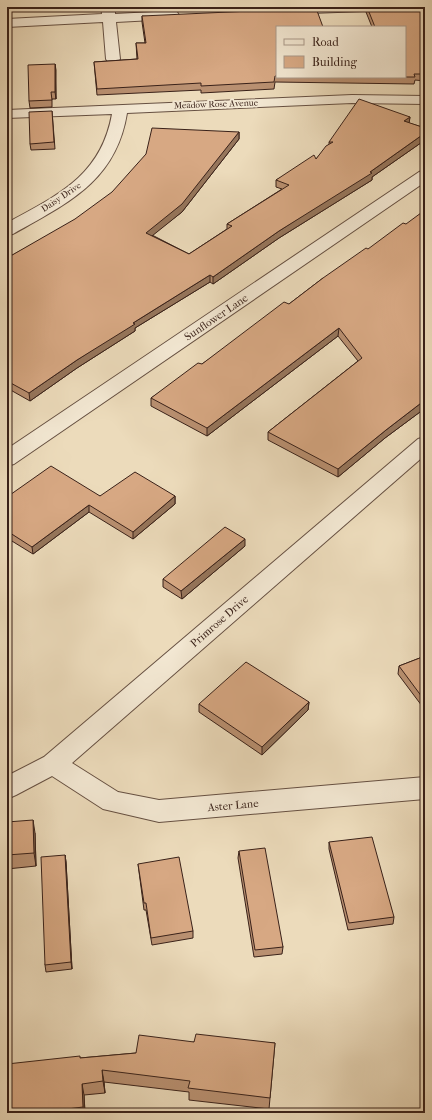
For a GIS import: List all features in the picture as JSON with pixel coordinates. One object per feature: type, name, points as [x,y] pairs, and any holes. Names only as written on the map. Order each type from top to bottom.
[{"type":"street","points":[[275,11],[363,7]]},
{"type":"street","points":[[7,22],[108,13],[188,15]]},
{"type":"street","points":[[108,13],[113,59]]},
{"type":"street","name":"Meadow Rose Avenue","points":[[7,114],[352,99],[425,100]]},
{"type":"street","name":"Daisy Drive","points":[[7,230],[61,200],[82,184],[104,159],[116,135],[121,108]]},
{"type":"street","name":"Sunflower Lane","points":[[7,459],[425,175]]},
{"type":"street","name":"Primrose Drive","points":[[7,788],[53,764],[425,444]]},
{"type":"street","name":"Aster Lane","points":[[53,764],[112,801],[160,811],[425,788]]},
{"type":"building","points":[[367,7],[425,7],[425,74],[414,74],[415,77],[406,77],[406,26],[375,26]]},
{"type":"building","points":[[316,8],[323,26],[276,26],[276,76],[274,82],[201,86],[201,83],[97,89],[94,62],[138,59],[136,43],[146,43],[142,16]]},
{"type":"building","points":[[55,64],[55,92],[51,92],[52,100],[29,101],[28,65]]},
{"type":"building","points":[[359,99],[410,117],[404,121],[425,128],[425,133],[370,172],[372,173],[279,231],[213,277],[210,275],[133,323],[135,324],[77,360],[29,393],[7,381],[7,258],[75,219],[112,192],[146,154],[152,128],[239,132],[182,204],[146,233],[189,254],[232,226],[227,224],[289,185],[276,180],[314,155],[316,159],[326,146],[333,142],[329,142]]},
{"type":"building","points":[[52,111],[54,142],[30,144],[29,112]]},
{"type":"building","points":[[425,210],[425,400],[338,469],[268,432],[362,358],[339,328],[207,428],[151,398],[198,363],[202,364],[284,302],[289,304],[366,248],[368,249],[403,223],[406,224]]},
{"type":"building","points":[[51,466],[100,496],[135,472],[175,496],[133,532],[89,505],[32,547],[7,531],[7,497]]},
{"type":"building","points":[[225,527],[245,539],[181,591],[163,579]]},
{"type":"building","points":[[425,656],[425,701],[399,666]]},
{"type":"building","points":[[246,662],[309,702],[262,747],[199,704]]},
{"type":"building","points":[[33,820],[34,853],[7,855],[7,822]]},
{"type":"building","points":[[372,837],[394,917],[349,923],[329,842]]},
{"type":"building","points":[[265,848],[283,947],[255,950],[239,851]]},
{"type":"building","points":[[65,855],[71,962],[45,965],[41,857]]},
{"type":"building","points":[[179,857],[193,931],[151,938],[138,864]]},
{"type":"building","points":[[196,1034],[275,1043],[270,1098],[188,1088],[190,1081],[102,1070],[103,1081],[82,1084],[83,1107],[36,1113],[7,1113],[7,1064],[80,1056],[80,1058],[136,1053],[139,1035],[194,1042]]},
{"type":"building","points":[[341,1109],[399,1112],[399,1113],[341,1113]]}]
